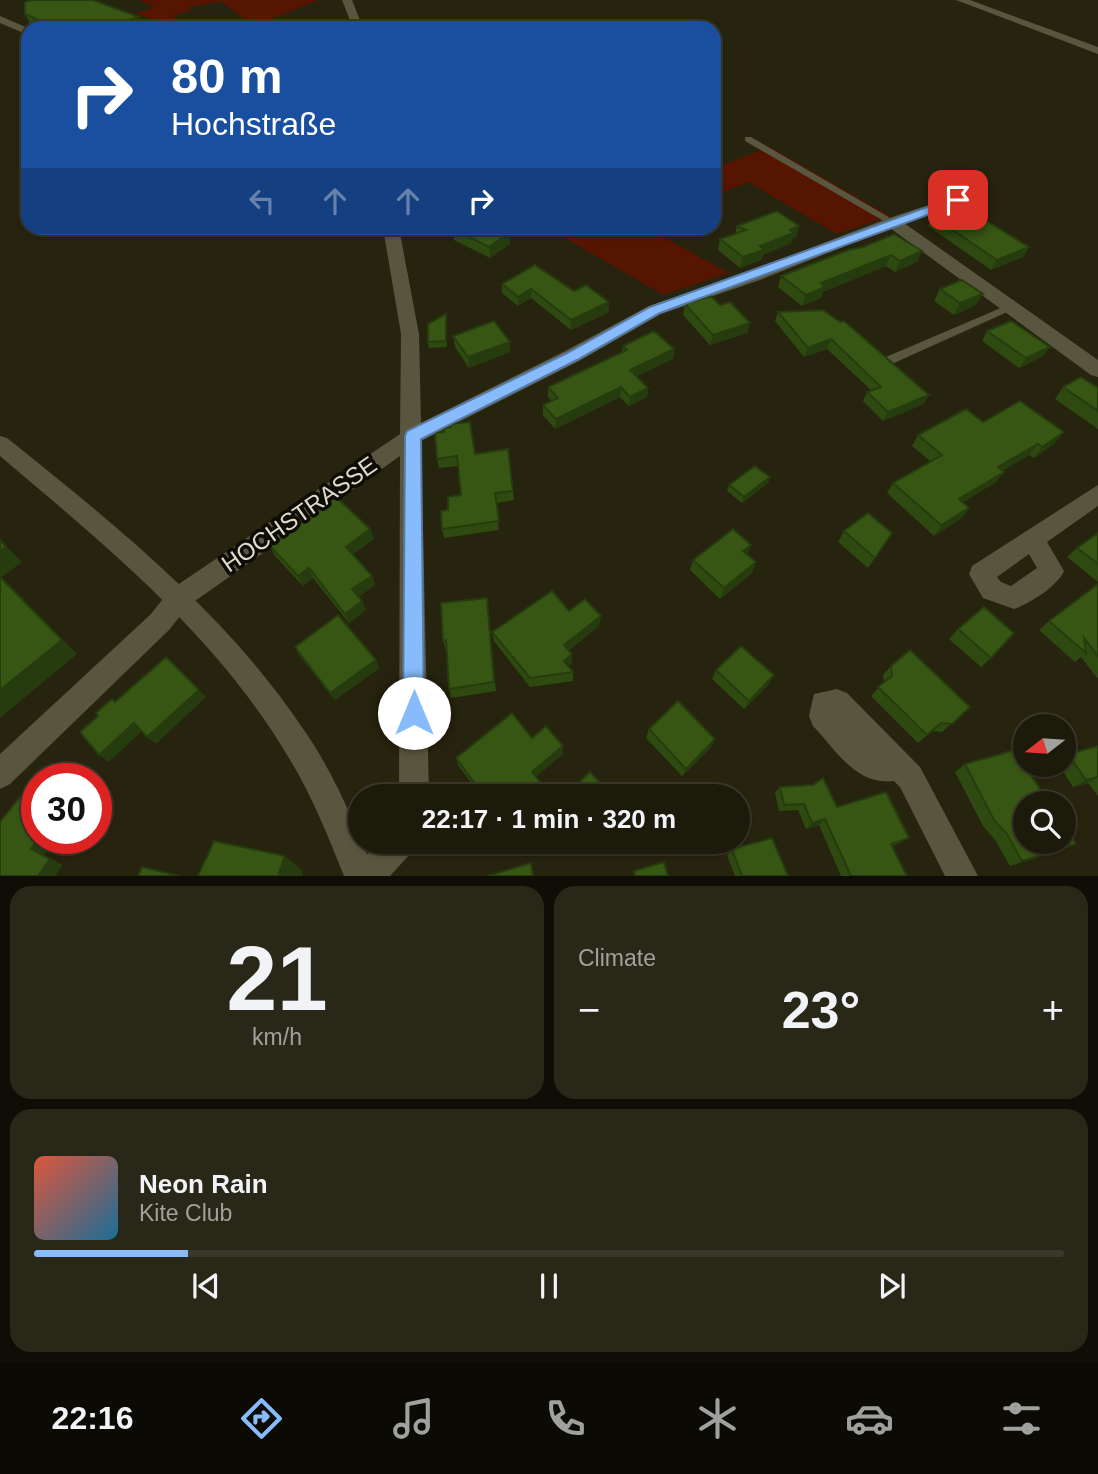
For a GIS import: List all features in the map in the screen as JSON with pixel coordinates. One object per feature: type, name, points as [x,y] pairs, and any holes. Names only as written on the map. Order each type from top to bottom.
[{"type":"street","points":[[347,0],[355,21]]},
{"type":"street","points":[[961,0],[1098,51]]},
{"type":"street","points":[[0,19],[21,29]]},
{"type":"street","name":"HOCHSTRASSE","points":[[0,774],[160,622],[179,598],[413,436],[572,356],[655,310],[958,200]]},
{"type":"street","points":[[892,222],[1098,370]]},
{"type":"street","points":[[392,235],[410,334],[413,436],[414,784]]},
{"type":"street","points":[[0,444],[129,551],[229,650],[271,702],[306,756],[332,806],[360,876]]},
{"type":"street","points":[[1032,539],[1098,494]]},
{"type":"street","points":[[898,766],[910,777],[962,876]]},
{"type":"street","points":[[368,876],[389,854]]},
{"type":"lane","points":[[748,139],[892,222]]},
{"type":"lane","points":[[890,360],[1010,307]]},
{"type":"shaded area","points":[[139,0],[319,0],[266,21],[247,21],[221,1],[188,7],[192,10],[172,16],[180,20],[177,21],[156,21],[136,13],[155,7]]},
{"type":"shaded area","points":[[770,147],[890,216],[837,234],[748,182],[721,193],[721,165]]},
{"type":"shaded area","points":[[560,235],[660,235],[729,273],[663,295]]},
{"type":"building","points":[[93,0],[139,17],[126,21],[40,21],[25,14],[25,2]]},
{"type":"building","points":[[964,207],[1029,247],[997,260],[932,216]]},
{"type":"building","points":[[777,211],[799,226],[790,230],[794,233],[760,246],[764,250],[743,257],[720,239],[746,230],[737,226]]},
{"type":"building","points":[[894,234],[922,251],[900,261],[891,255],[821,283],[825,287],[806,295],[781,276],[848,250],[863,247]]},
{"type":"building","points":[[465,235],[506,235],[489,247]]},
{"type":"building","points":[[535,265],[574,291],[586,285],[609,302],[571,320],[531,289],[518,297],[502,284]]},
{"type":"building","points":[[962,280],[983,294],[960,303],[940,289]]},
{"type":"building","points":[[711,296],[720,305],[730,302],[750,323],[713,335],[685,304]]},
{"type":"building","points":[[823,310],[840,322],[844,321],[929,395],[888,412],[867,392],[881,387],[831,339],[808,348],[778,312]]},
{"type":"building","points":[[446,314],[446,341],[428,342],[428,324]]},
{"type":"building","points":[[494,321],[510,342],[468,357],[453,336]]},
{"type":"building","points":[[1011,321],[1050,347],[1026,358],[987,331]]},
{"type":"building","points":[[654,331],[674,349],[630,370],[648,388],[630,397],[621,387],[556,419],[543,405],[558,398],[548,387],[627,350],[623,346]]},
{"type":"building","points":[[1081,377],[1098,388],[1098,411],[1063,387]]},
{"type":"building","points":[[1020,401],[1064,432],[1042,447],[1038,444],[998,467],[1004,472],[959,499],[969,508],[941,525],[893,483],[942,455],[918,435],[966,409],[983,422]]},
{"type":"building","points":[[470,422],[475,454],[508,449],[513,491],[495,493],[499,521],[442,529],[441,511],[448,510],[448,497],[461,495],[457,456],[437,459],[435,433],[444,432],[444,428],[451,427],[451,424]]},
{"type":"building","points":[[755,466],[770,477],[744,497],[729,485]]},
{"type":"building","points":[[336,497],[370,529],[346,547],[372,576],[352,589],[362,601],[345,614],[309,568],[298,576],[270,546]]},
{"type":"building","points":[[868,513],[892,533],[875,558],[844,531]]},
{"type":"building","points":[[733,529],[751,545],[743,551],[756,562],[724,588],[693,560]]},
{"type":"building","points":[[1098,533],[1098,564],[1077,548]]},
{"type":"building","points":[[0,540],[6,547],[0,551]]},
{"type":"building","points":[[0,577],[62,640],[0,690]]},
{"type":"building","points":[[1098,584],[1098,656],[1084,638],[1086,653],[1049,621]]},
{"type":"building","points":[[552,591],[569,611],[585,599],[601,616],[564,645],[572,654],[564,661],[573,672],[530,678],[492,632]]},
{"type":"building","points":[[487,598],[494,682],[449,689],[441,603]]},
{"type":"building","points":[[984,607],[1014,633],[991,658],[958,629]]},
{"type":"building","points":[[338,615],[376,660],[330,693],[295,647]]},
{"type":"building","points":[[741,646],[774,675],[749,701],[716,670]]},
{"type":"building","points":[[910,650],[970,707],[952,724],[941,723],[927,735],[878,687],[892,676],[891,666]]},
{"type":"building","points":[[166,657],[199,690],[147,737],[134,723],[99,755],[80,732],[112,699],[115,702]]},
{"type":"building","points":[[678,701],[715,739],[686,769],[649,729]]},
{"type":"building","points":[[512,713],[532,738],[546,726],[563,746],[532,772],[542,784],[475,784],[456,758]]},
{"type":"building","points":[[1098,746],[1098,777],[1086,780],[1076,766],[1076,752]]},
{"type":"building","points":[[1013,751],[1013,777],[1032,777],[1041,791],[1013,791],[1013,845],[994,820],[965,764]]},
{"type":"building","points":[[590,772],[601,784],[578,784]]},
{"type":"building","points":[[823,778],[837,807],[886,792],[909,838],[891,844],[907,876],[851,876],[825,819],[812,823],[804,804],[784,805],[780,787],[813,785]]},
{"type":"building","points":[[21,797],[21,854],[40,854],[50,859],[38,876],[0,876],[0,822]]},
{"type":"building","points":[[772,838],[788,876],[742,876],[734,854],[750,854],[750,844]]},
{"type":"building","points":[[214,841],[285,856],[278,876],[198,876]]},
{"type":"building","points":[[1018,854],[1044,854],[1022,861]]},
{"type":"building","points":[[664,862],[668,876],[635,876],[634,871]]},
{"type":"building","points":[[531,863],[533,876],[487,876]]},
{"type":"building","points":[[142,867],[179,876],[138,876]]},
{"type":"route","points":[[414,713],[413,436],[572,356],[655,310],[958,200]]}]
